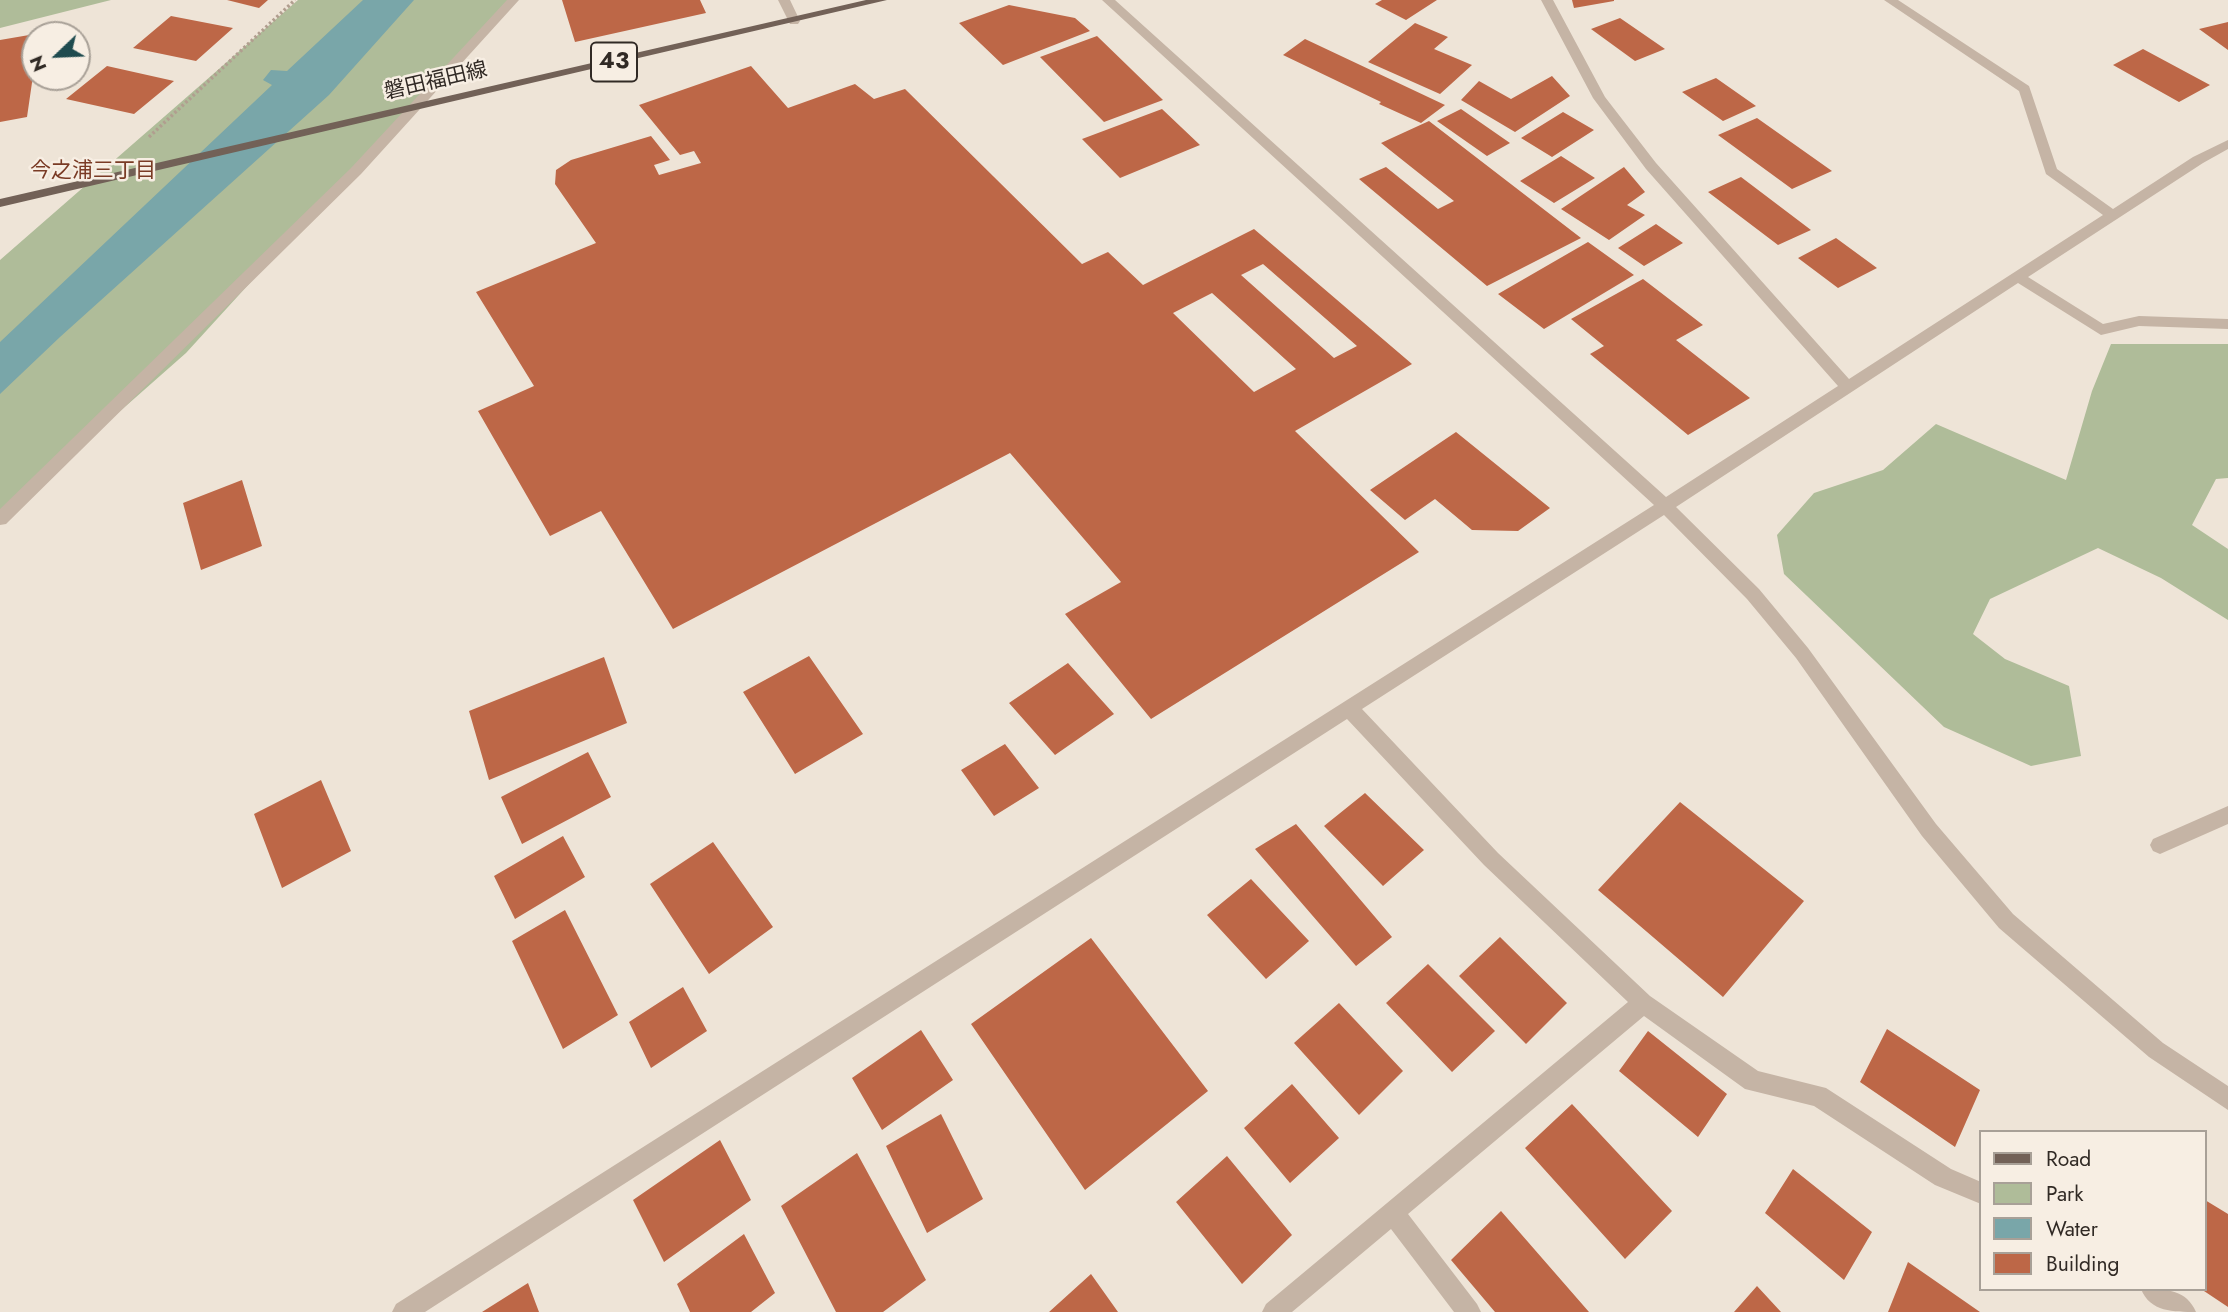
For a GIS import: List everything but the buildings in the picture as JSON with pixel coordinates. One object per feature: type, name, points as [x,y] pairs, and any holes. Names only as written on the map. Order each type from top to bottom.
[{"type":"main road","name":"磐田福田線","points":[[0,203],[881,0]]},
{"type":"street","points":[[0,519],[356,171],[513,0]]},
{"type":"street","points":[[784,0],[794,21]]},
{"type":"street","points":[[1108,0],[1665,506],[1753,594],[1794,643],[1929,830],[2006,921],[2156,1050],[2228,1099]]},
{"type":"street","points":[[1547,0],[1599,98],[1651,166],[1848,388]]},
{"type":"street","points":[[1890,0],[1908,6],[2025,89],[2051,172],[2113,216]]},
{"type":"street","points":[[404,1312],[1665,506],[2198,160],[2228,144]]},
{"type":"street","points":[[2020,278],[2101,330],[2139,321],[2228,324]]},
{"type":"street","points":[[1349,708],[1491,859],[1643,1003],[1753,1081],[1818,1096],[1943,1177],[1980,1193]]},
{"type":"street","points":[[2160,845],[2228,815]]},
{"type":"street","points":[[1274,1312],[1643,1003]]},
{"type":"street","points":[[1393,1213],[1469,1312]]},
{"type":"street","points":[[2155,1291],[2184,1312]]},
{"type":"path","points":[[102,180],[296,0]]},
{"type":"green space","points":[[0,0],[111,0],[21,21],[0,28]]},
{"type":"green space","points":[[298,0],[508,0],[186,353],[0,517],[0,260]]},
{"type":"green space","points":[[2111,344],[2228,344],[2228,478],[2216,479],[2192,525],[2228,549],[2228,620],[2161,578],[2098,548],[1990,599],[1973,634],[2005,659],[2069,686],[2081,756],[2031,766],[1944,727],[1784,574],[1777,535],[1814,493],[1883,470],[1936,424],[2066,480],[2092,391]]},
{"type":"water","points":[[363,0],[414,0],[329,95],[0,394],[0,342],[272,85],[263,80],[271,70],[287,71]]},
{"type":"district","name":"今之浦三丁目","points":[[93,172]]}]
